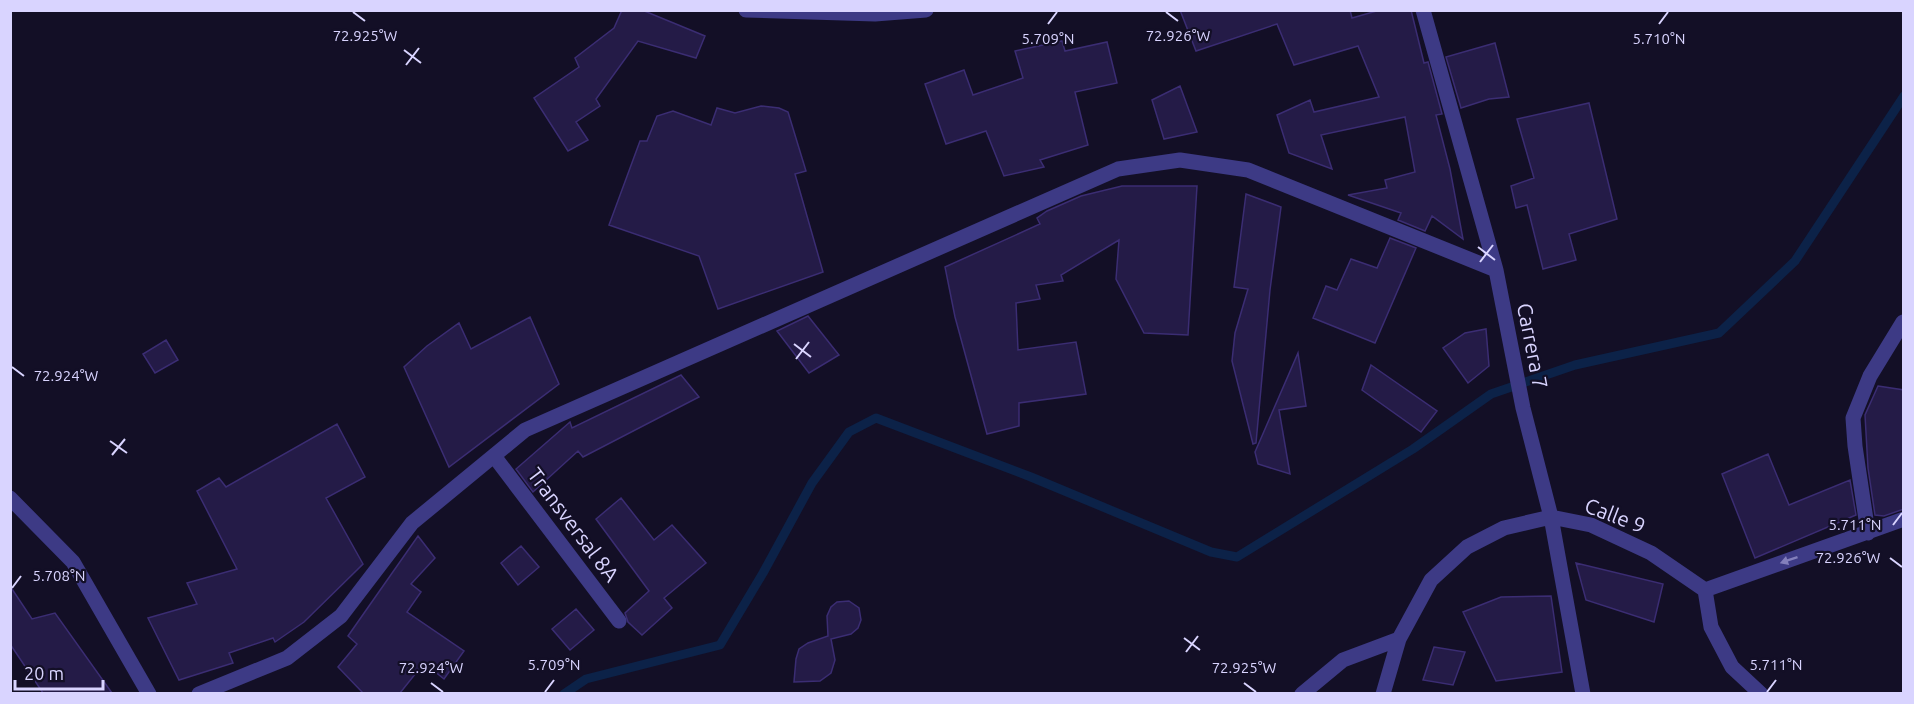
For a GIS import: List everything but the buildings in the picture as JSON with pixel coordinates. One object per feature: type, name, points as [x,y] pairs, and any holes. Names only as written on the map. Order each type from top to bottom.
[{"type":"street","points":[[746,10],[874,12],[926,10]]},
{"type":"street","name":"Carrera 7","points":[[1423,10],[1496,270],[1524,408],[1551,517],[1582,693]]},
{"type":"street","points":[[199,693],[287,658],[341,616],[412,523],[525,430],[1118,169],[1180,160],[1248,170],[1496,270]]},
{"type":"street","points":[[1868,533],[1853,418],[1869,376],[1904,322]]},
{"type":"street","name":"Transversal 8A","points":[[494,456],[619,621]]},
{"type":"street","points":[[10,498],[73,562],[149,693]]},
{"type":"street","name":"Calle 9","points":[[1383,693],[1399,639],[1431,580],[1467,547],[1504,528],[1551,517],[1592,525],[1651,553],[1705,590]]},
{"type":"street","points":[[1761,693],[1732,667],[1711,627],[1705,590],[1904,519]]},
{"type":"street","points":[[1302,693],[1343,660],[1399,639]]},
{"type":"waterway","points":[[564,694],[586,679],[720,645],[763,573],[812,483],[849,432],[876,418],[1031,477],[1211,552],[1237,557],[1413,449],[1491,394],[1575,365],[1719,333],[1795,261],[1904,96]]}]
